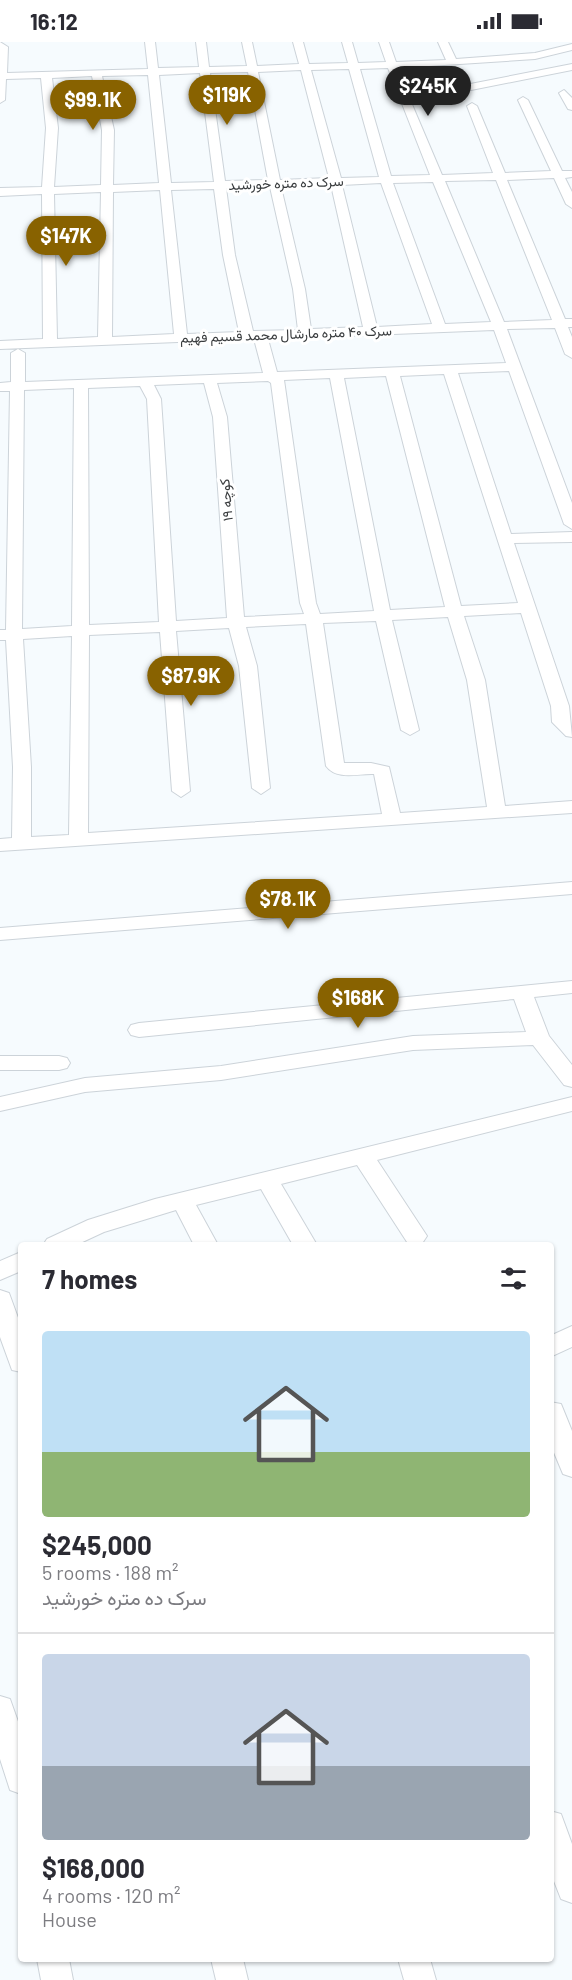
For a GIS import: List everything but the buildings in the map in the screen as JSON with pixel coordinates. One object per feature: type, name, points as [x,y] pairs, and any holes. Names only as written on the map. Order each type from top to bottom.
[{"type":"street","points":[[150,42],[181,338]]},
{"type":"street","points":[[201,42],[230,255],[256,338],[271,376],[278,382],[284,441],[308,603],[314,620],[335,766],[345,772],[377,768],[383,771],[392,819]]},
{"type":"street","points":[[247,42],[275,185],[299,289],[305,334]]},
{"type":"street","points":[[298,42],[336,182],[371,331]]},
{"type":"street","points":[[347,42],[386,180],[440,328]]},
{"type":"street","points":[[384,42],[405,100],[500,330],[572,524]]},
{"type":"street","points":[[443,42],[452,63]]},
{"type":"street","points":[[0,44],[3,47],[0,100]]},
{"type":"street","points":[[1,76],[452,63],[499,57],[535,56],[572,47]]},
{"type":"street","points":[[405,100],[572,67]]},
{"type":"street","points":[[96,73],[108,130],[105,189],[105,341]]},
{"type":"street","points":[[46,75],[52,128],[48,191],[50,343]]},
{"type":"street","points":[[564,93],[572,107]]},
{"type":"street","points":[[523,100],[572,204]]},
{"type":"street","points":[[472,106],[566,328],[572,354]]},
{"type":"street","name":"سرک ده متره خورشید","points":[[0,192],[572,174]]},
{"type":"street","name":"سرک ۴۰ متره مارشال محمد قسیم فهیم","points":[[0,354],[305,334],[440,328],[500,330]]},
{"type":"street","name":"سرک ۴۰ متره مارشال محمد قسیم فهیم","points":[[0,345],[566,328]]},
{"type":"street","points":[[18,353],[7,635],[22,767],[21,844]]},
{"type":"street","points":[[0,387],[514,367]]},
{"type":"street","points":[[450,371],[525,608],[560,706],[561,722],[572,732]]},
{"type":"street","points":[[392,373],[454,611],[476,680],[488,742],[497,813]]},
{"type":"street","points":[[336,374],[383,614],[410,730]]},
{"type":"street","name":"کوچه ۱۹","points":[[209,378],[219,417],[236,623],[248,666],[261,788]]},
{"type":"street","points":[[145,381],[154,399],[167,626],[181,791]]},
{"type":"street","points":[[78,841],[83,446],[81,383]]},
{"type":"street","points":[[505,539],[572,537]]},
{"type":"street","points":[[7,635],[525,608]]},
{"type":"street","points":[[0,845],[572,807]]},
{"type":"street","points":[[0,934],[572,888]]},
{"type":"street","points":[[139,1030],[522,994],[572,987]]},
{"type":"street","points":[[522,994],[539,1038],[572,1080]]},
{"type":"street","points":[[0,1104],[85,1085],[221,1073],[413,1044],[539,1038]]},
{"type":"street","points":[[0,1063],[59,1063]]},
{"type":"street","points":[[68,1242],[98,1235],[182,1200],[572,1104]]},
{"type":"street","points":[[362,1155],[415,1236]]},
{"type":"street","points":[[267,1179],[303,1242]]},
{"type":"street","points":[[182,1200],[204,1242]]},
{"type":"street","points":[[0,1271],[18,1262]]},
{"type":"street","points":[[0,1299],[18,1354]]},
{"type":"street","points":[[554,1346],[572,1335]]},
{"type":"street","points":[[554,1416],[572,1467]]},
{"type":"street","points":[[0,1708],[18,1771]]},
{"type":"street","points":[[554,1836],[572,1889]]},
{"type":"street","points":[[54,1962],[57,1980]]},
{"type":"street","points":[[228,1962],[232,1980]]},
{"type":"street","points":[[415,1962],[420,1980]]}]
